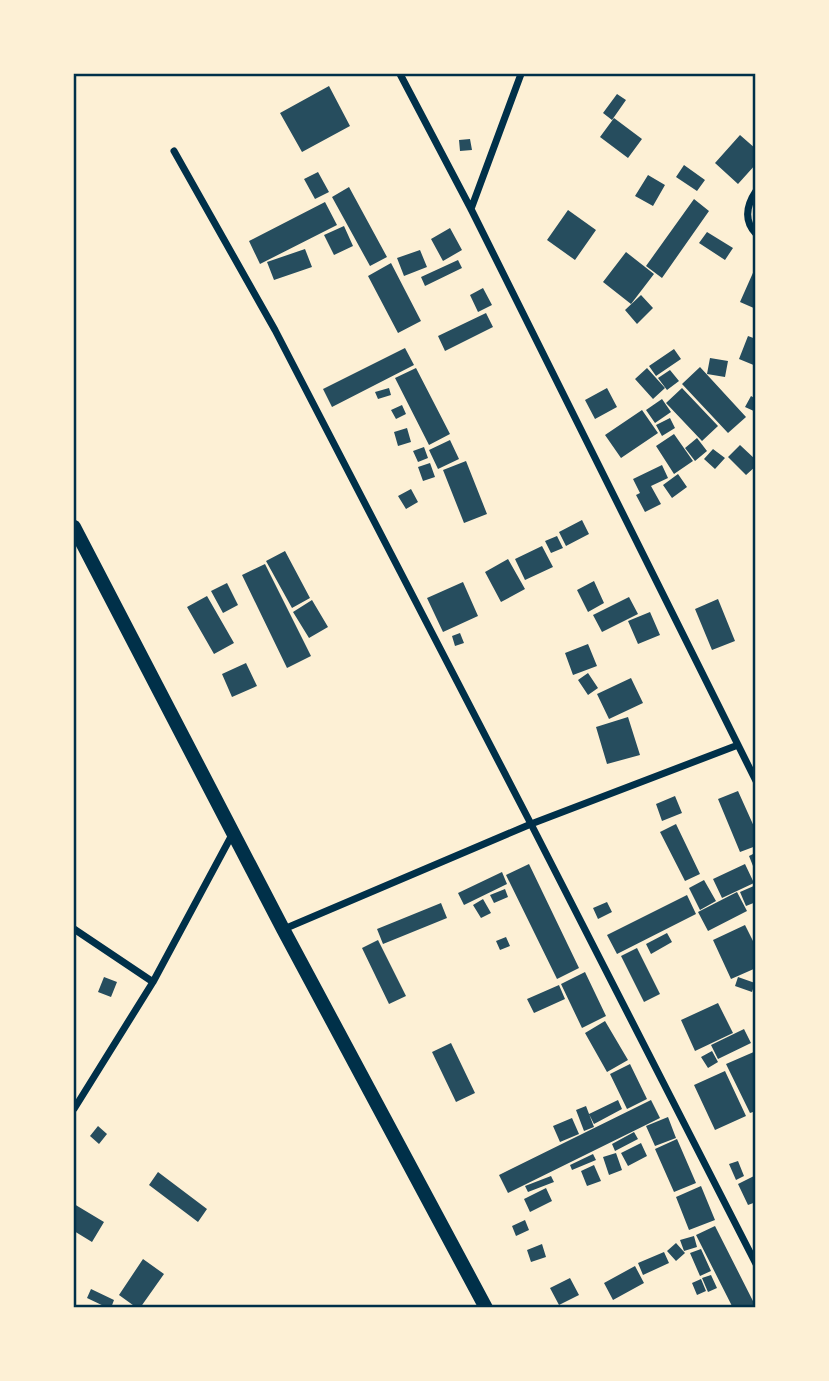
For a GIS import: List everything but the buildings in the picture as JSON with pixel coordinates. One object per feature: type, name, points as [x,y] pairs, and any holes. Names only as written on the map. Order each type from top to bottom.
[{"type":"highway","points":[[74,527],[283,929],[486,1307]]},
{"type":"street","points":[[400,74],[471,209],[755,781]]},
{"type":"street","points":[[471,209],[521,74]]},
{"type":"street","points":[[174,151],[275,330],[755,1264]]},
{"type":"street","points":[[755,191],[749,201],[747,218],[755,234]]},
{"type":"street","points":[[283,929],[531,824],[738,745]]},
{"type":"street","points":[[74,1109],[153,982],[233,832]]},
{"type":"street","points":[[74,929],[153,982]]}]
